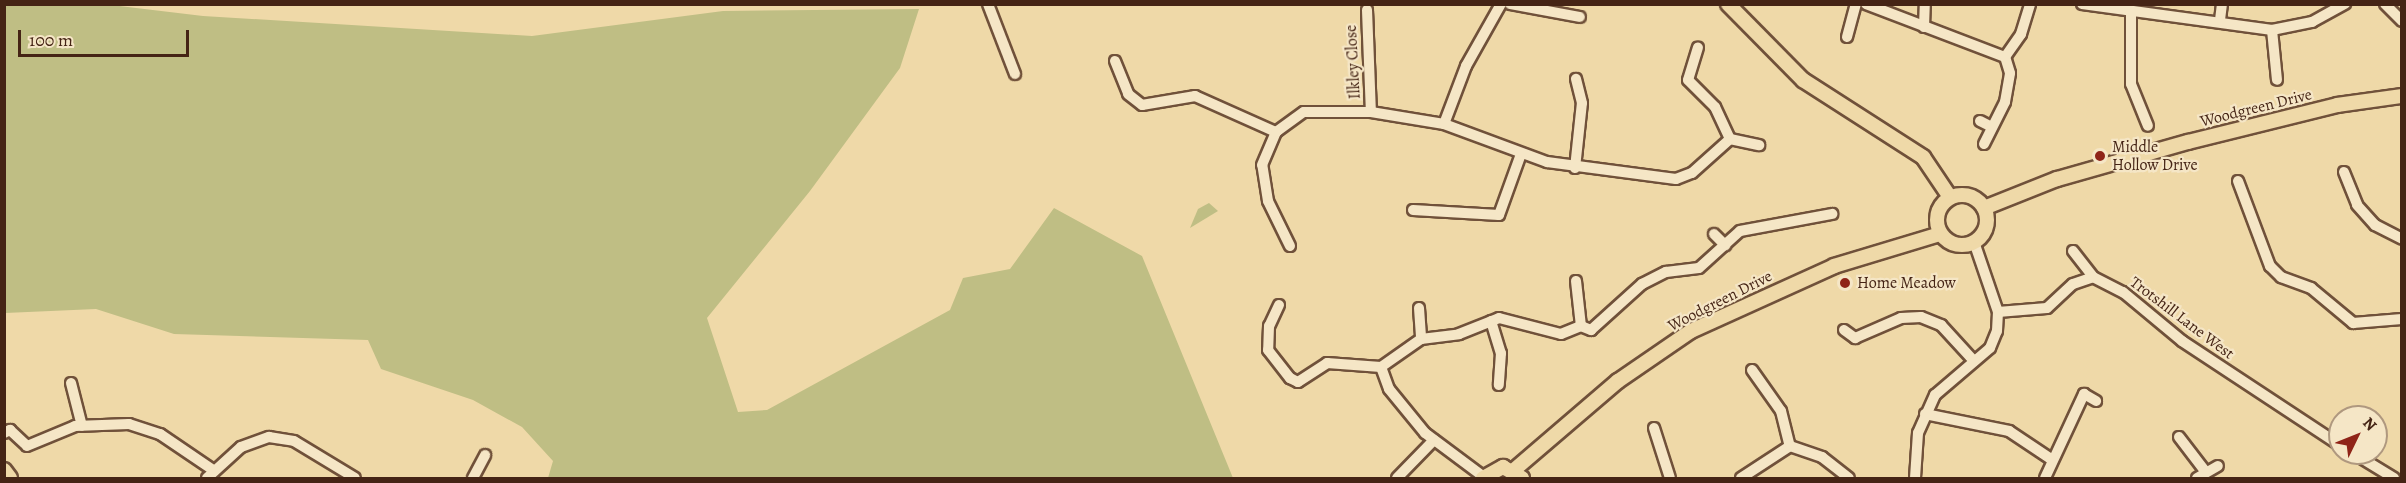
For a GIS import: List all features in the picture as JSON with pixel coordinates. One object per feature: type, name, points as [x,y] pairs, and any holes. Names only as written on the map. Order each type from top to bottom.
[{"type":"main road","points":[[1728,4],[1803,80],[1923,157],[1950,197]]},
{"type":"main road","name":"Woodgreen Drive","points":[[1984,208],[2057,179],[2188,142],[2337,105],[2402,96]]},
{"type":"main road","points":[[1950,197],[1976,198],[1984,208],[1984,232],[1974,242],[1950,242],[1940,234],[1939,209],[1950,197]]},
{"type":"main road","name":"Woodgreen Drive","points":[[1518,474],[1618,381],[1691,331],[1834,266],[1940,234]]},
{"type":"main road","points":[[1483,478],[1495,468],[1518,474]]},
{"type":"main road","points":[[4,470],[10,478]]},
{"type":"street","points":[[988,4],[1015,74]]},
{"type":"street","points":[[1444,124],[1466,66],[1501,4]]},
{"type":"street","points":[[1509,4],[1581,17]]},
{"type":"street","points":[[1847,37],[1856,4]]},
{"type":"street","points":[[1866,4],[2005,57]]},
{"type":"street","points":[[1924,4],[1924,27]]},
{"type":"street","points":[[2005,57],[2021,34],[2030,4]]},
{"type":"street","points":[[2082,4],[2220,20],[2272,30],[2312,22],[2345,4]]},
{"type":"street","points":[[2220,20],[2222,4]]},
{"type":"street","points":[[2385,4],[2402,21]]},
{"type":"street","name":"Ilkley Close","points":[[1366,10],[1371,112]]},
{"type":"street","points":[[2131,11],[2131,84],[2148,126]]},
{"type":"street","points":[[2272,30],[2277,80]]},
{"type":"street","points":[[1698,48],[1688,80],[1715,107],[1730,139]]},
{"type":"street","points":[[1984,144],[2005,102],[2010,73],[2005,57]]},
{"type":"street","points":[[1115,61],[1128,94],[1142,105],[1195,96],[1276,132]]},
{"type":"street","points":[[1575,168],[1582,103],[1576,79]]},
{"type":"street","points":[[1290,246],[1268,201],[1263,165],[1276,132],[1304,112],[1371,112],[1444,124],[1521,154],[1575,168],[1676,179],[1692,173],[1730,139]]},
{"type":"street","points":[[1980,120],[1992,127]]},
{"type":"street","points":[[1730,139],[1759,145]]},
{"type":"street","points":[[1413,210],[1499,215],[1521,154]]},
{"type":"street","points":[[2344,172],[2357,205],[2375,225],[2402,239]]},
{"type":"street","points":[[2238,181],[2270,266],[2281,277],[2311,288],[2353,323],[2402,319]]},
{"type":"street","points":[[1279,304],[1269,326],[1268,350],[1290,378],[1298,382],[1327,363],[1381,367],[1421,339],[1459,334],[1491,321],[1510,317],[1562,334],[1581,326],[1591,330],[1642,284],[1666,272],[1700,268],[1725,245],[1759,225],[1832,214]]},
{"type":"street","points":[[1714,234],[1725,245]]},
{"type":"street","points":[[1915,478],[1925,414],[1935,395],[1990,348],[1998,312],[1974,242]]},
{"type":"street","points":[[1998,312],[2048,308],[2073,284],[2093,277],[2073,251]]},
{"type":"street","name":"Trotshill Lane West","points":[[2093,277],[2123,292],[2182,341],[2328,437]]},
{"type":"street","points":[[1576,280],[1581,326]]},
{"type":"street","points":[[1419,308],[1421,339]]},
{"type":"street","points":[[1844,330],[1855,338],[1901,318],[1921,317],[1941,325],[1974,361]]},
{"type":"street","points":[[1491,321],[1501,353],[1499,386]]},
{"type":"street","points":[[1381,367],[1389,389],[1434,440],[1483,478]]},
{"type":"street","points":[[1752,370],[1781,411],[1790,446]]},
{"type":"street","points":[[70,383],[82,426]]},
{"type":"street","points":[[2045,478],[2051,459],[2084,394],[2096,401]]},
{"type":"street","points":[[1925,414],[2009,431],[2051,459]]},
{"type":"street","points":[[4,433],[10,430],[27,446],[82,426],[118,423],[146,429],[210,475],[241,447],[281,437],[355,478]]},
{"type":"street","points":[[1654,428],[1671,478]]},
{"type":"street","points":[[2179,437],[2201,475],[2218,466]]},
{"type":"street","points":[[1397,478],[1434,440]]},
{"type":"street","points":[[1741,478],[1790,446]]},
{"type":"street","points":[[1790,446],[1822,457],[1849,478]]},
{"type":"street","points":[[473,478],[485,455]]},
{"type":"street","points":[[2373,465],[2394,478]]},
{"type":"shaded area","points":[[4,5],[111,5],[203,16],[532,36],[723,11],[919,9],[900,68],[810,191],[707,318],[738,412],[767,410],[950,310],[963,278],[1010,269],[1054,208],[1142,256],[1233,478],[548,478],[553,461],[522,427],[473,400],[381,369],[368,340],[174,334],[96,309],[5,313]]},
{"type":"shaded area","points":[[1209,203],[1218,211],[1190,228],[1198,209]]},
{"type":"place","name":"Middle Hollow Drive","points":[[2100,156]]},
{"type":"place","name":"Home Meadow","points":[[1845,283]]}]
